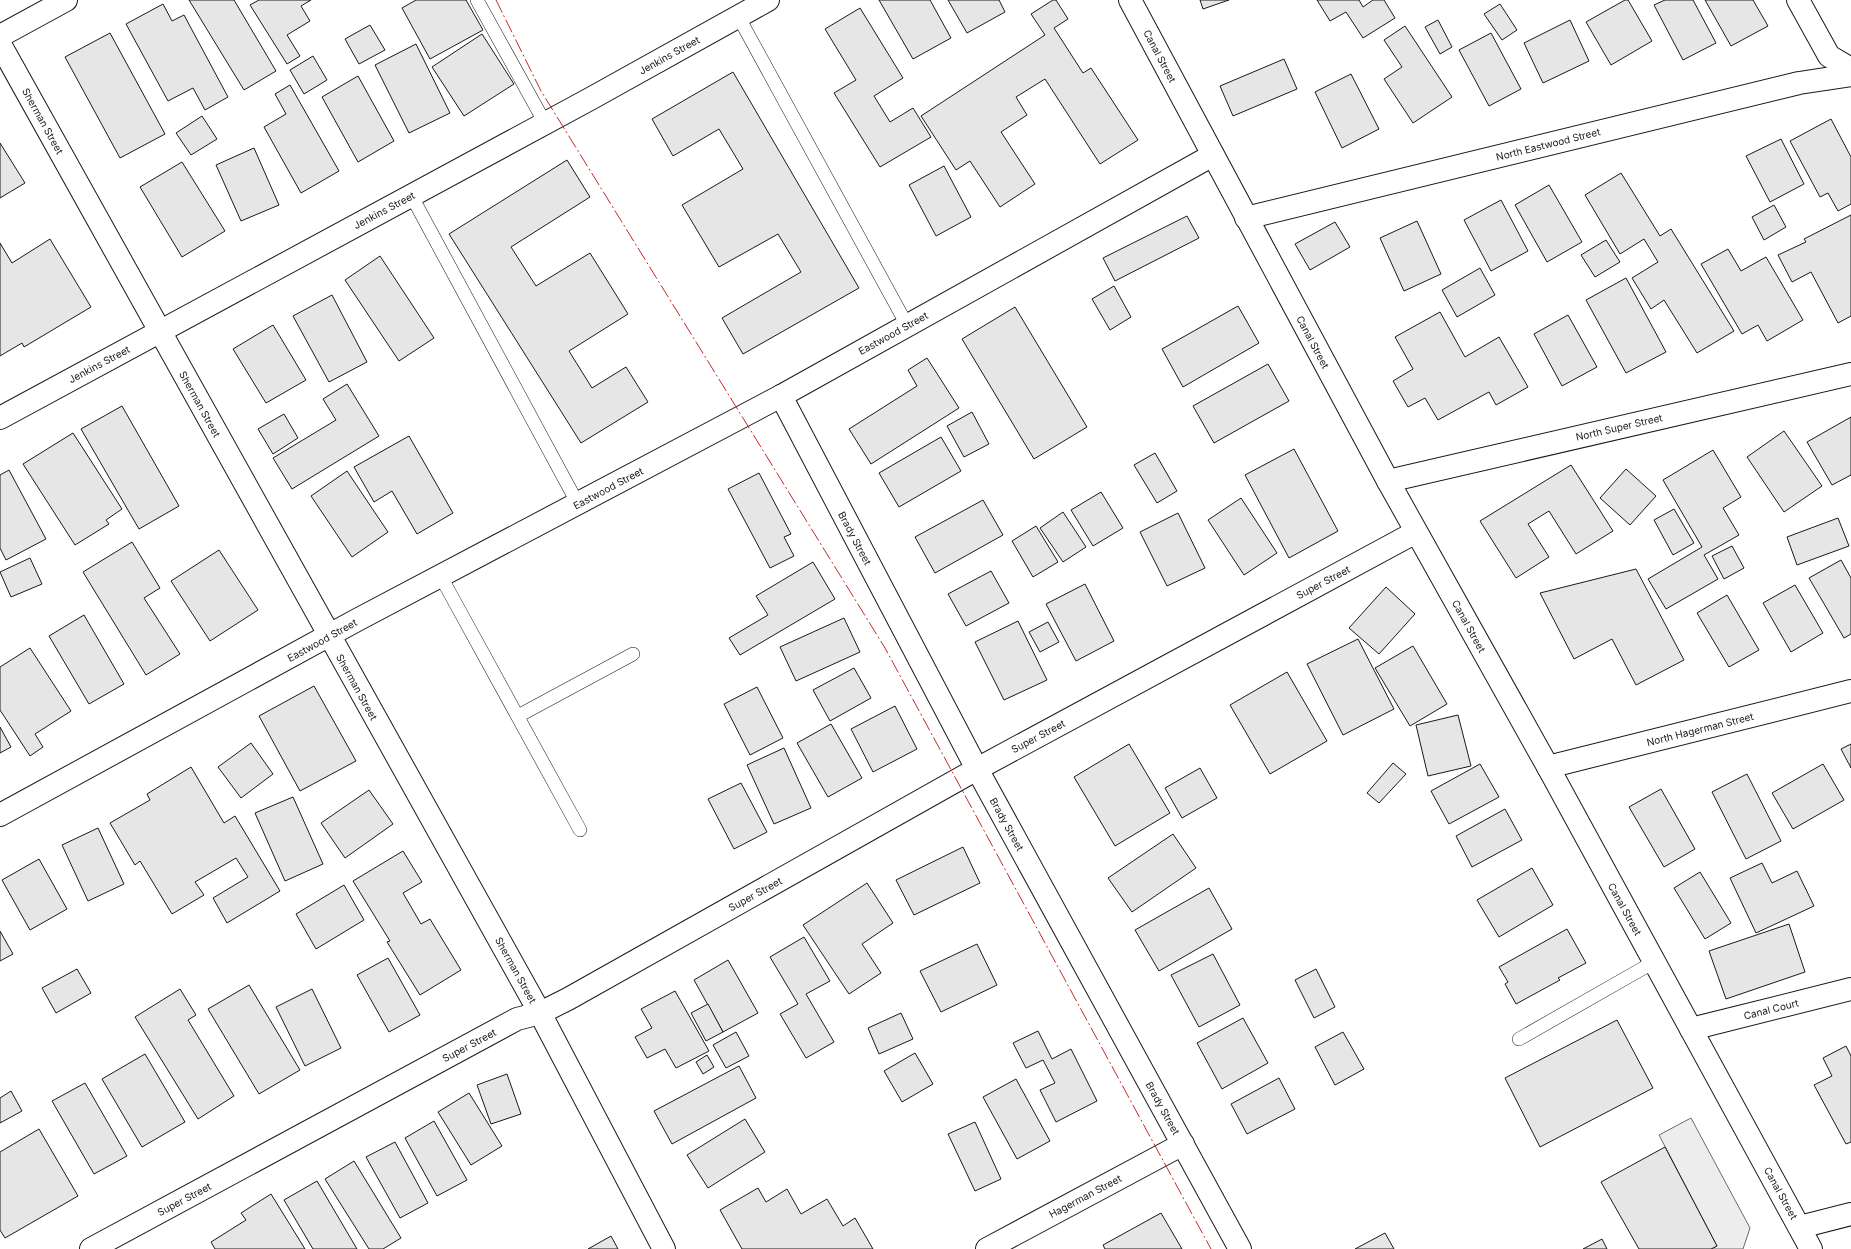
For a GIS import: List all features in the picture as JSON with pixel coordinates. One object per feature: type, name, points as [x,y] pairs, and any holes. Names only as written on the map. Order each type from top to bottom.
[{"type":"street","points":[[0,36],[66,0]]},
{"type":"street","name":"Jenkins Street","points":[[0,418],[545,123],[768,0]]},
{"type":"street","name":"Canal Street","points":[[1130,0],[1388,481],[1548,767],[1811,1249]]},
{"type":"street","points":[[1798,0],[1829,56],[1851,69]]},
{"type":"street","name":"Sherman Street","points":[[0,44],[159,332],[540,1013],[664,1249]]},
{"type":"street","name":"North Eastwood Street","points":[[1246,218],[1799,83],[1851,75]]},
{"type":"street","name":"Eastwood Street","points":[[0,815],[329,636],[781,396],[1213,155]]},
{"type":"street","name":"North Super Street","points":[[1388,481],[1851,374]]},
{"type":"street","name":"Brady Street","points":[[781,396],[977,769],[1240,1249]]},
{"type":"street","name":"Super Street","points":[[91,1249],[517,1019],[540,1013],[568,999],[977,769],[1416,532]]},
{"type":"street","name":"North Hagerman Street","points":[[1548,767],[1851,691]]},
{"type":"street","name":"Canal Court","points":[[1691,1029],[1851,989]]},
{"type":"street","name":"Hagerman Street","points":[[987,1249],[1183,1144]]},
{"type":"street","points":[[1800,1227],[1851,1214]]},
{"type":"lane","points":[[478,0],[545,123]]},
{"type":"lane","points":[[738,16],[907,325]]},
{"type":"lane","points":[[411,195],[578,504]]},
{"type":"lane","points":[[441,577],[580,830]]},
{"type":"lane","points":[[518,716],[633,654]]},
{"type":"lane","points":[[1519,1039],[1654,962]]},
{"type":"shaded area","points":[[1691,1118],[1750,1228],[1743,1249],[1711,1249],[1717,1246],[1659,1135]]},
{"type":"building","points":[[189,0],[234,0],[276,71],[244,90]]},
{"type":"building","points":[[259,0],[311,0],[301,6],[310,21],[287,35],[300,56],[287,64],[250,5]]},
{"type":"building","points":[[416,0],[466,0],[483,30],[430,59],[402,8]]},
{"type":"building","points":[[879,0],[930,0],[951,38],[913,59]]},
{"type":"building","points":[[948,0],[999,0],[1005,12],[967,33]]},
{"type":"building","points":[[1053,0],[1056,0],[1068,19],[1054,28],[1083,73],[1091,68],[1138,140],[1100,164],[1045,79],[1016,97],[1027,115],[1001,132],[1035,184],[1000,207],[970,161],[956,170],[921,116],[1045,35],[1031,14]]},
{"type":"building","points":[[1200,0],[1229,0],[1203,9]]},
{"type":"building","points":[[1317,0],[1359,0],[1363,7],[1373,0],[1384,0],[1395,18],[1363,38],[1346,12],[1330,21]]},
{"type":"building","points":[[1625,0],[1628,0],[1652,41],[1611,65],[1586,22]]},
{"type":"building","points":[[1665,0],[1693,0],[1716,43],[1683,60],[1654,5]]},
{"type":"building","points":[[1705,0],[1753,0],[1768,26],[1731,46]]},
{"type":"building","points":[[163,4],[172,21],[184,15],[228,97],[205,110],[193,88],[168,101],[126,24]]},
{"type":"building","points":[[1500,4],[1517,30],[1502,40],[1484,14]]},
{"type":"building","points":[[860,8],[903,78],[874,96],[890,122],[913,108],[931,137],[880,167],[834,93],[856,80],[825,29]]},
{"type":"building","points":[[1438,20],[1452,47],[1440,54],[1425,27]]},
{"type":"building","points":[[1570,20],[1589,61],[1543,83],[1524,43]]},
{"type":"building","points":[[370,25],[385,50],[359,64],[345,39]]},
{"type":"building","points":[[1405,26],[1452,97],[1413,123],[1384,79],[1402,67],[1384,40]]},
{"type":"building","points":[[110,33],[165,134],[120,158],[65,57]]},
{"type":"building","points":[[1491,33],[1521,89],[1489,106],[1459,50]]},
{"type":"building","points":[[482,34],[514,84],[464,116],[432,67]]},
{"type":"building","points":[[416,44],[450,113],[409,133],[375,65]]},
{"type":"building","points":[[313,56],[327,80],[304,94],[290,70]]},
{"type":"building","points":[[1284,59],[1297,89],[1233,116],[1220,86]]},
{"type":"building","points":[[733,72],[859,288],[743,354],[722,318],[801,272],[778,234],[719,267],[682,205],[743,169],[719,129],[673,156],[652,119]]},
{"type":"building","points":[[1351,74],[1379,129],[1342,148],[1315,92]]},
{"type":"building","points":[[358,76],[394,141],[358,162],[322,97]]},
{"type":"building","points":[[290,85],[339,171],[301,193],[264,127],[286,114],[275,94]]},
{"type":"building","points":[[202,116],[217,139],[191,155],[176,133]]},
{"type":"building","points":[[1831,119],[1851,157],[1851,204],[1838,211],[1828,193],[1820,197],[1790,141]]},
{"type":"building","points":[[1781,139],[1804,184],[1770,202],[1746,156]]},
{"type":"building","points":[[0,143],[25,183],[0,198]]},
{"type":"building","points":[[254,148],[279,205],[241,221],[216,165]]},
{"type":"building","points":[[567,160],[590,197],[511,247],[536,286],[590,253],[628,314],[569,351],[592,388],[626,367],[648,402],[581,443],[449,234]]},
{"type":"building","points":[[182,162],[225,231],[182,257],[140,187]]},
{"type":"building","points":[[944,166],[971,217],[936,236],[909,185]]},
{"type":"building","points":[[1621,173],[1660,236],[1671,229],[1734,331],[1697,353],[1664,300],[1651,309],[1632,278],[1658,262],[1644,239],[1620,254],[1585,195]]},
{"type":"building","points":[[1549,185],[1582,242],[1547,262],[1515,205]]},
{"type":"building","points":[[1501,200],[1528,251],[1491,271],[1464,220]]},
{"type":"building","points":[[1774,205],[1786,227],[1764,240],[1752,217]]},
{"type":"building","points":[[1851,215],[1851,316],[1838,323],[1811,272],[1792,282],[1778,255],[1806,242],[1804,239]]},
{"type":"building","points":[[1187,216],[1199,238],[1115,281],[1103,258]]},
{"type":"building","points":[[1417,221],[1441,274],[1404,291],[1380,238]]},
{"type":"building","points":[[1335,222],[1350,247],[1310,270],[1295,244]]},
{"type":"building","points":[[50,239],[91,307],[24,347],[22,343],[0,356],[0,243],[12,263]]},
{"type":"building","points":[[1606,240],[1620,262],[1595,277],[1581,255]]},
{"type":"building","points":[[1728,249],[1741,271],[1766,257],[1803,320],[1767,341],[1758,325],[1742,334],[1701,264]]},
{"type":"building","points":[[380,256],[434,338],[399,361],[345,280]]},
{"type":"building","points":[[1480,268],[1495,295],[1457,317],[1442,290]]},
{"type":"building","points":[[1626,278],[1666,352],[1626,373],[1586,300]]},
{"type":"building","points":[[1114,286],[1131,317],[1110,330],[1092,299]]},
{"type":"building","points":[[332,295],[367,362],[329,382],[293,316]]},
{"type":"building","points":[[1238,306],[1259,343],[1183,387],[1162,349]]},
{"type":"building","points":[[1015,307],[1087,427],[1034,459],[962,339]]},
{"type":"building","points":[[1440,312],[1465,357],[1499,337],[1528,387],[1496,405],[1489,392],[1438,420],[1425,398],[1408,407],[1393,381],[1413,369],[1395,337]]},
{"type":"building","points":[[1568,315],[1597,367],[1562,386],[1534,334]]},
{"type":"building","points":[[273,325],[306,380],[266,403],[233,349]]},
{"type":"building","points":[[927,358],[959,408],[871,464],[849,429],[917,386],[908,370]]},
{"type":"building","points":[[1268,364],[1289,401],[1214,443],[1193,406]]},
{"type":"building","points":[[347,384],[379,436],[292,489],[273,458],[336,420],[323,399]]},
{"type":"building","points":[[122,406],[179,506],[139,529],[81,429]]},
{"type":"building","points":[[972,412],[989,444],[964,457],[947,426]]},
{"type":"building","points":[[284,414],[298,438],[273,454],[258,429]]},
{"type":"building","points":[[1851,417],[1851,475],[1832,485],[1807,442]]},
{"type":"building","points":[[1784,431],[1822,486],[1784,512],[1747,457]]},
{"type":"building","points":[[73,433],[122,509],[106,520],[109,524],[75,545],[23,464]]},
{"type":"building","points":[[409,436],[453,513],[417,534],[392,491],[374,502],[354,467]]},
{"type":"building","points":[[941,437],[961,471],[899,507],[879,473]]},
{"type":"building","points":[[1294,449],[1338,531],[1289,558],[1245,475]]},
{"type":"building","points":[[1713,450],[1741,497],[1723,508],[1739,535],[1704,555],[1718,579],[1666,609],[1648,579],[1702,547],[1663,480]]},
{"type":"building","points":[[1155,453],[1177,491],[1157,503],[1134,465]]},
{"type":"building","points":[[1571,465],[1613,531],[1576,554],[1549,511],[1528,524],[1549,557],[1516,578],[1480,521]]},
{"type":"building","points":[[1626,469],[1656,496],[1630,525],[1600,498]]},
{"type":"building","points":[[9,470],[46,539],[6,560],[0,548],[0,475]]},
{"type":"building","points":[[347,471],[388,532],[352,557],[311,496]]},
{"type":"building","points":[[759,473],[791,534],[784,537],[794,556],[770,568],[728,489]]},
{"type":"building","points":[[1101,492],[1123,528],[1093,546],[1071,510]]},
{"type":"building","points":[[1241,498],[1277,553],[1244,575],[1208,520]]},
{"type":"building","points":[[983,500],[1003,535],[935,573],[915,537]]},
{"type":"building","points":[[1674,509],[1694,543],[1673,555],[1654,520]]},
{"type":"building","points":[[1063,512],[1086,547],[1063,562],[1040,528]]},
{"type":"building","points":[[1178,513],[1205,568],[1167,586],[1140,532]]},
{"type":"building","points":[[1838,518],[1849,546],[1797,565],[1787,537]]},
{"type":"building","points":[[1036,526],[1058,562],[1033,577],[1012,541]]},
{"type":"building","points":[[132,542],[160,588],[144,598],[180,654],[146,675],[83,572]]},
{"type":"building","points":[[1732,546],[1744,568],[1724,579],[1712,556]]},
{"type":"building","points":[[219,550],[258,610],[210,641],[171,581]]},
{"type":"building","points":[[30,558],[42,584],[11,597],[0,572]]},
{"type":"building","points":[[1841,560],[1851,578],[1851,634],[1844,638],[1809,578]]},
{"type":"building","points":[[813,562],[835,599],[740,655],[729,638],[768,615],[756,596]]},
{"type":"building","points":[[1636,569],[1684,660],[1636,685],[1612,639],[1574,659],[1540,593]]},
{"type":"building","points":[[991,571],[1009,603],[966,626],[948,594]]},
{"type":"building","points":[[1085,584],[1114,641],[1076,661],[1046,604]]},
{"type":"building","points":[[1795,585],[1823,633],[1791,652],[1763,603]]},
{"type":"building","points":[[1386,587],[1415,614],[1379,654],[1349,628]]},
{"type":"building","points":[[1727,595],[1759,650],[1729,667],[1697,613]]},
{"type":"building","points":[[84,615],[124,684],[89,704],[49,636]]},
{"type":"building","points":[[844,618],[860,652],[796,681],[780,647]]},
{"type":"building","points":[[1018,621],[1047,680],[1004,700],[975,642]]},
{"type":"building","points":[[1048,622],[1059,642],[1040,652],[1029,632]]},
{"type":"building","points":[[1358,639],[1394,709],[1343,735],[1307,664]]},
{"type":"building","points":[[1413,646],[1447,704],[1410,726],[1375,668]]},
{"type":"building","points":[[30,648],[71,711],[35,734],[43,747],[30,756],[0,710],[0,667]]},
{"type":"building","points":[[854,668],[871,698],[830,721],[813,690]]},
{"type":"building","points":[[1287,672],[1327,741],[1270,774],[1230,705]]},
{"type":"building","points":[[314,686],[356,761],[300,791],[259,716]]},
{"type":"building","points":[[757,687],[783,738],[750,755],[724,704]]},
{"type":"building","points":[[895,706],[917,749],[873,772],[851,729]]},
{"type":"building","points":[[1458,715],[1471,766],[1428,776],[1416,725]]},
{"type":"building","points":[[831,724],[862,778],[828,797],[797,743]]},
{"type":"building","points":[[0,727],[11,747],[0,753]]},
{"type":"building","points":[[251,743],[273,774],[241,798],[218,767]]},
{"type":"building","points":[[1129,744],[1170,813],[1115,846],[1074,777]]},
{"type":"building","points":[[1851,744],[1851,768],[1841,749]]},
{"type":"building","points":[[784,748],[811,808],[774,824],[747,765]]},
{"type":"building","points":[[1393,763],[1406,774],[1379,803],[1367,793]]},
{"type":"building","points":[[1480,764],[1499,797],[1449,824],[1431,791]]},
{"type":"building","points":[[1823,764],[1844,800],[1793,829],[1772,793]]},
{"type":"building","points":[[191,767],[224,823],[235,816],[280,891],[227,923],[213,898],[248,877],[236,858],[195,882],[204,895],[172,914],[140,861],[135,865],[110,823],[150,800],[147,794]]},
{"type":"building","points":[[1200,768],[1217,798],[1182,818],[1165,788]]},
{"type":"building","points":[[1747,774],[1781,841],[1746,859],[1712,792]]},
{"type":"building","points":[[741,783],[767,832],[734,849],[708,799]]},
{"type":"building","points":[[1661,789],[1695,849],[1664,867],[1629,807]]},
{"type":"building","points":[[369,790],[393,824],[345,858],[321,823]]},
{"type":"building","points":[[293,797],[323,864],[285,881],[255,813]]},
{"type":"building","points":[[1505,809],[1522,840],[1472,867],[1456,836]]},
{"type":"building","points":[[98,828],[124,884],[88,901],[62,845]]},
{"type":"building","points":[[1173,834],[1196,868],[1132,912],[1108,878]]},
{"type":"building","points":[[963,847],[980,883],[914,915],[896,880]]},
{"type":"building","points":[[403,851],[422,882],[403,893],[421,924],[430,919],[461,970],[420,995],[387,942],[390,941],[353,881]]},
{"type":"building","points":[[39,859],[67,909],[30,930],[2,880]]},
{"type":"building","points":[[1762,863],[1772,883],[1797,871],[1814,906],[1756,933],[1730,878]]},
{"type":"building","points":[[1532,868],[1553,905],[1499,937],[1477,900]]},
{"type":"building","points":[[1700,872],[1731,923],[1705,939],[1674,888]]},
{"type":"building","points":[[867,883],[893,923],[862,944],[881,973],[849,994],[803,925]]},
{"type":"building","points":[[344,885],[364,920],[316,949],[296,914]]},
{"type":"building","points":[[1209,888],[1232,929],[1159,971],[1135,930]]},
{"type":"building","points":[[1789,924],[1805,972],[1726,999],[1709,951]]},
{"type":"building","points":[[1567,929],[1586,963],[1558,978],[1560,980],[1516,1004],[1505,984],[1508,982],[1499,967]]},
{"type":"building","points":[[0,931],[13,954],[0,961]]},
{"type":"building","points":[[804,937],[830,981],[806,994],[834,1042],[806,1058],[780,1014],[798,1004],[770,957]]},
{"type":"building","points":[[977,944],[997,985],[941,1012],[920,971]]},
{"type":"building","points":[[1213,954],[1240,1005],[1199,1027],[1171,975]]},
{"type":"building","points":[[388,958],[420,1015],[389,1032],[357,975]]},
{"type":"building","points":[[728,960],[758,1013],[723,1032],[694,980]]},
{"type":"building","points":[[77,969],[91,993],[56,1013],[42,988]]},
{"type":"building","points":[[1316,969],[1335,1007],[1314,1018],[1295,980]]},
{"type":"building","points":[[249,985],[300,1070],[259,1094],[208,1009]]},
{"type":"building","points":[[180,989],[196,1015],[188,1020],[234,1096],[198,1119],[135,1017]]},
{"type":"building","points":[[312,989],[341,1048],[305,1066],[276,1007]]},
{"type":"building","points":[[675,991],[709,1051],[676,1068],[665,1049],[647,1058],[635,1037],[652,1028],[641,1009]]},
{"type":"building","points":[[708,1004],[723,1032],[706,1041],[691,1013]]},
{"type":"building","points":[[901,1013],[913,1039],[879,1054],[868,1028]]},
{"type":"building","points":[[1243,1018],[1268,1063],[1222,1089],[1197,1043]]},
{"type":"building","points":[[1617,1020],[1653,1088],[1540,1147],[1505,1078]]},
{"type":"building","points":[[1038,1031],[1052,1059],[1071,1049],[1097,1101],[1056,1122],[1040,1090],[1055,1083],[1043,1060],[1026,1068],[1013,1043]]},
{"type":"building","points":[[736,1032],[749,1056],[726,1068],[713,1045]]},
{"type":"building","points":[[1343,1032],[1364,1069],[1335,1085],[1315,1047]]},
{"type":"building","points":[[1846,1046],[1851,1056],[1851,1142],[1846,1144],[1814,1085],[1832,1076],[1823,1058]]},
{"type":"building","points":[[915,1053],[933,1084],[902,1102],[884,1071]]},
{"type":"building","points":[[145,1054],[185,1122],[142,1147],[102,1079]]},
{"type":"building","points":[[707,1055],[714,1067],[703,1074],[696,1062]]},
{"type":"building","points":[[739,1066],[756,1098],[672,1144],[654,1111]]},
{"type":"building","points":[[507,1074],[521,1114],[491,1124],[477,1085]]},
{"type":"building","points":[[1279,1078],[1295,1109],[1247,1134],[1231,1104]]},
{"type":"building","points":[[1016,1079],[1050,1141],[1017,1159],[983,1097]]},
{"type":"building","points":[[85,1083],[127,1156],[94,1174],[52,1101]]},
{"type":"building","points":[[11,1091],[22,1111],[0,1123],[0,1098]]},
{"type":"building","points":[[469,1093],[502,1146],[471,1165],[438,1112]]},
{"type":"building","points":[[745,1119],[765,1152],[708,1188],[687,1155]]},
{"type":"building","points":[[434,1121],[467,1180],[437,1196],[405,1138]]},
{"type":"building","points":[[975,1122],[1001,1179],[975,1191],[948,1134]]},
{"type":"building","points":[[39,1129],[78,1196],[5,1238],[0,1230],[0,1152]]},
{"type":"building","points":[[395,1142],[428,1203],[400,1218],[366,1157]]},
{"type":"building","points":[[1665,1147],[1717,1246],[1711,1249],[1639,1249],[1601,1182]]},
{"type":"building","points":[[354,1161],[401,1238],[383,1249],[369,1249],[325,1179]]},
{"type":"building","points":[[317,1181],[357,1249],[313,1249],[284,1200]]},
{"type":"building","points":[[758,1188],[766,1202],[787,1189],[801,1214],[827,1199],[843,1226],[855,1218],[873,1249],[742,1249],[720,1210]]},
{"type":"building","points":[[271,1194],[305,1249],[215,1249],[211,1242],[246,1220],[241,1213]]},
{"type":"building","points":[[1161,1213],[1182,1249],[1105,1249],[1103,1245]]},
{"type":"building","points":[[1385,1233],[1394,1249],[1355,1249]]},
{"type":"building","points":[[611,1236],[618,1249],[588,1249]]},
{"type":"building","points":[[1602,1239],[1607,1249],[1583,1249]]},
{"type":"power","points":[[496,0],[541,91],[885,648],[1211,1249]]}]
